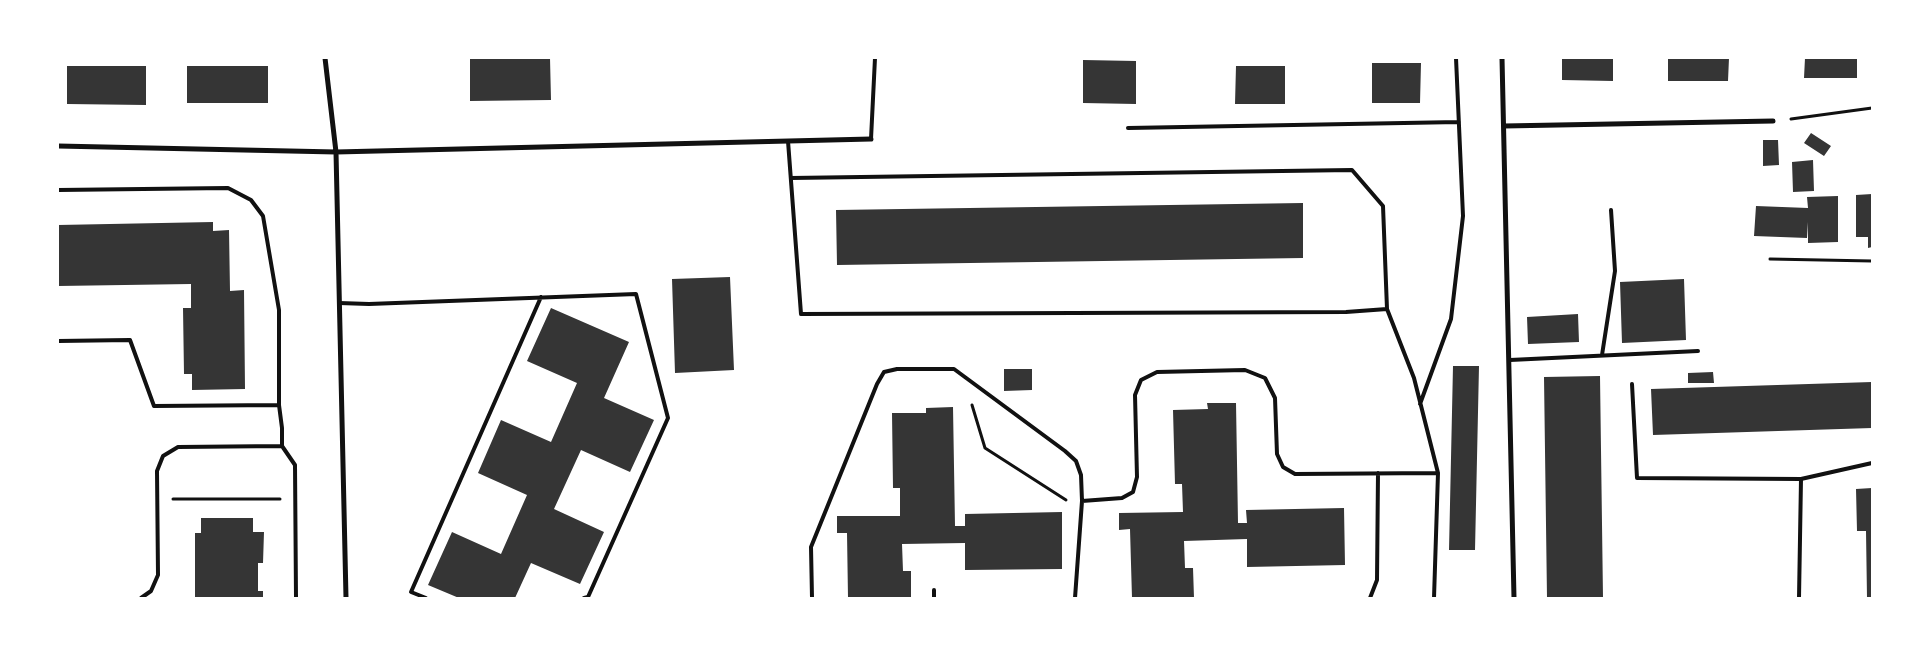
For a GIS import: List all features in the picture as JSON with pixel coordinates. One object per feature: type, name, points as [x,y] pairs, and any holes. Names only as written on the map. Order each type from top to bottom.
[{"type":"street","points":[[325,58],[336,152],[346,598]]},
{"type":"street","points":[[1502,58],[1514,598]]},
{"type":"street","points":[[1504,126],[1773,122]]},
{"type":"street","points":[[58,146],[336,152],[871,139]]},
{"type":"lane","points":[[871,139],[875,58]]},
{"type":"lane","points":[[1420,404],[1451,319],[1463,216],[1456,58]]},
{"type":"lane","points":[[1128,128],[1459,122]]},
{"type":"lane","points":[[788,141],[801,314],[1346,312],[1387,309]]},
{"type":"lane","points":[[791,178],[1352,170],[1383,206],[1387,309],[1414,378],[1438,473],[1434,598]]},
{"type":"lane","points":[[58,190],[228,188],[251,200],[263,216],[279,310],[279,405],[282,446],[295,465],[296,598]]},
{"type":"lane","points":[[1602,355],[1615,271],[1611,210]]},
{"type":"lane","points":[[339,304],[636,294],[668,418],[588,597],[584,598]]},
{"type":"lane","points":[[426,598],[411,592],[540,297]]},
{"type":"lane","points":[[58,341],[130,340],[154,406],[279,405]]},
{"type":"lane","points":[[1510,360],[1698,351]]},
{"type":"lane","points":[[812,598],[811,547],[877,384],[884,372],[898,369],[954,369],[1076,461],[1081,474],[1082,501],[1075,598]]},
{"type":"lane","points":[[1082,501],[1122,498],[1133,492],[1137,477],[1135,395],[1141,380],[1158,372],[1246,370],[1265,378],[1275,398],[1277,454],[1283,467],[1296,474],[1438,473]]},
{"type":"lane","points":[[1632,384],[1637,478],[1801,479],[1872,463]]},
{"type":"lane","points":[[141,598],[151,591],[158,575],[158,471],[163,456],[178,447],[282,446]]},
{"type":"lane","points":[[1370,598],[1377,580],[1378,473]]},
{"type":"lane","points":[[1799,598],[1801,479]]},
{"type":"lane","points":[[934,590],[934,598]]},
{"type":"path","points":[[1773,122],[1872,108]]},
{"type":"path","points":[[1770,259],[1872,261]]},
{"type":"path","points":[[963,375],[985,448],[1081,510]]},
{"type":"path","points":[[158,499],[295,499]]},
{"type":"building","points":[[470,58],[550,58],[551,100],[470,101]]},
{"type":"building","points":[[1562,58],[1613,58],[1613,81],[1562,80]]},
{"type":"building","points":[[1668,58],[1729,58],[1728,81],[1668,81]]},
{"type":"building","points":[[1805,58],[1857,58],[1857,78],[1804,78]]},
{"type":"building","points":[[1083,60],[1136,61],[1136,104],[1083,103]]},
{"type":"building","points":[[1372,63],[1421,63],[1420,103],[1372,103]]},
{"type":"building","points":[[67,66],[146,66],[146,105],[67,104]]},
{"type":"building","points":[[187,66],[268,66],[268,103],[187,103]]},
{"type":"building","points":[[1236,66],[1285,66],[1285,104],[1235,104]]},
{"type":"building","points":[[1811,133],[1831,146],[1824,156],[1804,143]]},
{"type":"building","points":[[1763,140],[1778,140],[1779,165],[1763,166]]},
{"type":"building","points":[[1813,160],[1814,191],[1793,192],[1792,162]]},
{"type":"building","points":[[1872,194],[1872,247],[1868,248],[1868,237],[1856,237],[1856,195]]},
{"type":"building","points":[[1838,196],[1838,242],[1808,243],[1808,222],[1807,238],[1754,236],[1756,206],[1808,208],[1807,197]]},
{"type":"building","points":[[1303,203],[1303,258],[837,265],[836,210]]},
{"type":"building","points":[[213,222],[213,231],[229,230],[230,291],[244,290],[245,389],[192,390],[192,374],[184,374],[183,308],[191,308],[191,284],[58,286],[58,225]]},
{"type":"building","points":[[730,277],[734,370],[675,373],[672,279]]},
{"type":"building","points":[[1684,279],[1686,340],[1622,343],[1620,282]]},
{"type":"building","points":[[551,308],[629,342],[604,398],[654,420],[630,472],[581,450],[554,509],[604,532],[580,584],[531,563],[515,598],[459,598],[428,585],[452,532],[501,554],[527,495],[478,473],[501,420],[551,442],[577,383],[527,361]]},
{"type":"building","points":[[1578,314],[1579,342],[1528,344],[1527,317]]},
{"type":"building","points":[[1453,366],[1479,366],[1475,550],[1449,550]]},
{"type":"building","points":[[1004,369],[1032,369],[1032,390],[1004,391]]},
{"type":"building","points":[[1713,372],[1714,383],[1688,383],[1688,373]]},
{"type":"building","points":[[1600,376],[1603,598],[1547,598],[1544,377]]},
{"type":"building","points":[[1872,382],[1872,428],[1653,435],[1651,389]]},
{"type":"building","points":[[1207,403],[1236,403],[1238,523],[1247,523],[1246,510],[1344,508],[1345,565],[1247,567],[1247,539],[1184,541],[1185,568],[1193,568],[1194,598],[1132,598],[1130,529],[1119,530],[1119,513],[1183,512],[1182,484],[1175,484],[1173,410],[1208,409]]},
{"type":"building","points":[[953,407],[955,526],[965,526],[965,514],[1062,512],[1062,569],[965,570],[965,543],[902,544],[903,571],[911,571],[911,598],[848,598],[847,533],[837,533],[837,516],[900,516],[900,488],[893,488],[892,413],[926,413],[926,408]]},
{"type":"building","points":[[1872,488],[1872,598],[1867,598],[1866,531],[1857,531],[1856,489]]},
{"type":"building","points":[[201,518],[253,518],[253,532],[264,532],[263,563],[258,563],[258,591],[263,591],[263,598],[195,598],[195,533],[201,533]]}]
